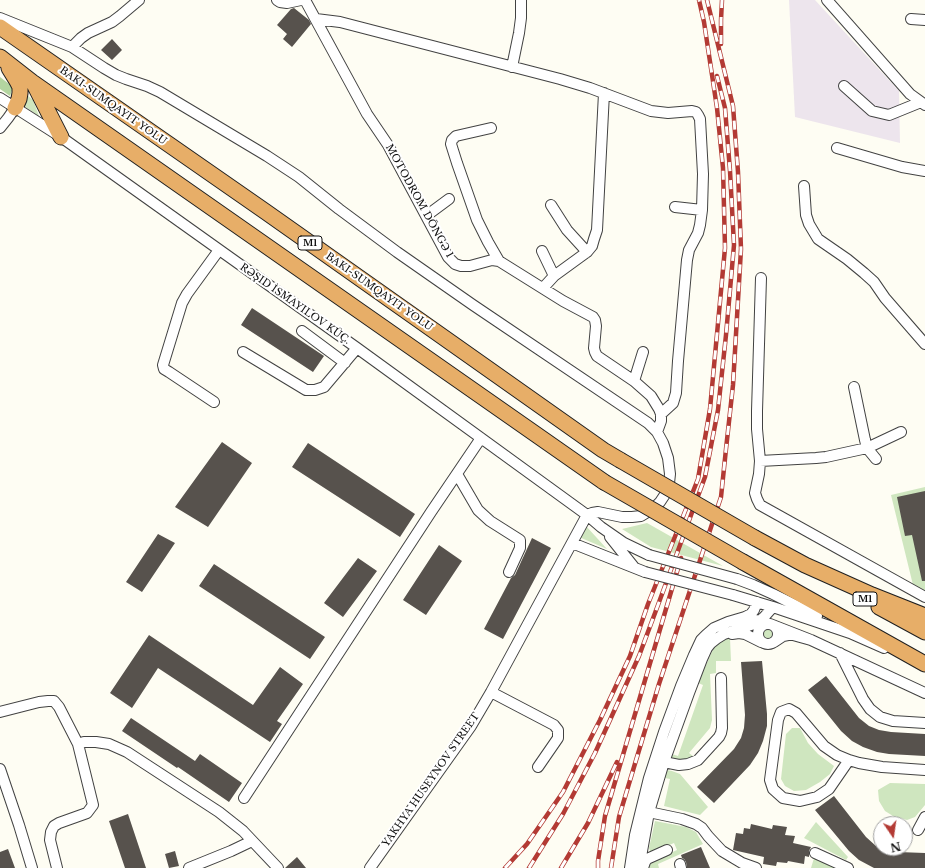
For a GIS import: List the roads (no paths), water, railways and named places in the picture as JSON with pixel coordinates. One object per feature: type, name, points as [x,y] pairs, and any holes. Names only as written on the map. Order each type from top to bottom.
[{"type":"highway","name":"M1","points":[[0,27],[272,216],[603,450],[755,538],[925,632]]},
{"type":"highway","name":"M1","points":[[1,58],[32,82],[586,471],[925,665]]},
{"type":"highway","points":[[1,58],[20,87],[19,99],[15,108]]},
{"type":"highway","points":[[32,82],[61,137]]},
{"type":"highway","points":[[805,565],[879,598],[925,616]]},
{"type":"street","points":[[72,47],[88,33],[112,22],[139,0]]},
{"type":"street","points":[[277,0],[287,3],[301,0]]},
{"type":"street","name":"MOTODROM DÖNGƏ 1","points":[[305,0],[367,114],[388,145],[448,257],[454,264],[460,266],[470,266],[487,261],[499,261]]},
{"type":"street","points":[[512,67],[520,25],[521,0]]},
{"type":"street","points":[[827,0],[910,94],[923,104]]},
{"type":"street","points":[[0,18],[72,47],[116,75],[160,92],[267,156],[299,177],[397,252],[648,423],[657,432],[663,443],[668,458],[670,474],[666,493],[654,508],[641,516],[622,517],[598,512],[592,512],[587,515]]},
{"type":"street","points":[[911,18],[925,20]]},
{"type":"street","points":[[316,19],[340,22],[560,79],[604,93],[651,111],[668,113],[696,112],[700,119],[702,145],[702,210],[698,233],[689,250],[687,260],[676,393],[673,403],[661,414]]},
{"type":"street","points":[[844,86],[872,111],[889,115],[923,104]]},
{"type":"street","points":[[543,288],[554,276],[588,252],[592,246],[597,230],[604,93]]},
{"type":"street","points":[[0,98],[61,137],[357,348],[624,543],[649,555],[737,579],[753,585],[850,633],[925,665]]},
{"type":"street","points":[[0,128],[15,108]]},
{"type":"street","points":[[491,128],[456,136],[452,140],[451,144],[477,220],[488,242],[499,261],[577,309],[590,314],[593,317],[596,326],[595,352],[598,356],[634,381],[651,396],[661,414],[661,420],[657,432]]},
{"type":"street","points":[[837,148],[925,171]]},
{"type":"street","points":[[804,186],[806,215],[809,224],[818,239],[847,259],[874,282],[884,298],[925,344]]},
{"type":"street","points":[[426,216],[449,199]]},
{"type":"street","points":[[551,205],[567,230],[588,252]]},
{"type":"street","points":[[675,207],[702,210]]},
{"type":"street","points":[[214,402],[169,372],[163,365],[182,303],[219,250]]},
{"type":"street","points":[[542,251],[554,276]]},
{"type":"street","points":[[761,278],[757,423],[760,461],[755,493],[760,505],[925,597]]},
{"type":"street","points":[[302,331],[345,363]]},
{"type":"street","points":[[243,352],[306,390],[315,390],[324,387],[357,348]]},
{"type":"street","points":[[634,381],[643,352]]},
{"type":"street","points":[[854,387],[864,440],[867,448],[876,459]]},
{"type":"street","points":[[760,461],[826,457],[867,448],[901,432]]},
{"type":"street","points":[[244,798],[481,438]]},
{"type":"street","points":[[457,474],[478,510],[490,521],[520,540],[520,548],[509,572]]},
{"type":"street","name":"YAKHYA HUSEYNOV STREET","points":[[370,868],[471,726],[587,515]]},
{"type":"street","points":[[601,527],[636,568]]},
{"type":"street","points":[[572,543],[645,572],[757,602],[850,633]]},
{"type":"street","points":[[638,866],[649,778],[681,686],[701,640],[714,628],[728,622],[745,618],[751,614],[757,602]]},
{"type":"street","points":[[761,642],[757,634],[758,629],[766,624],[772,607]]},
{"type":"street","points":[[745,618],[766,622],[811,640],[925,693]]},
{"type":"street","points":[[645,811],[702,658],[711,643],[724,634],[766,622],[778,630],[777,639],[774,642]]},
{"type":"street","points":[[724,634],[745,634],[766,644],[770,644],[783,636],[788,635],[811,640]]},
{"type":"street","points":[[840,653],[863,699],[870,709],[880,717],[893,721],[925,723]]},
{"type":"street","points":[[664,762],[679,766],[698,760],[719,737],[722,728],[721,678]]},
{"type":"street","points":[[491,692],[554,725],[558,730],[558,738],[538,767]]},
{"type":"street","points":[[0,712],[39,702],[54,701],[59,707],[78,744],[93,805],[87,813],[59,823],[54,826],[50,832],[50,840],[57,868]]},
{"type":"street","points":[[849,760],[829,789],[817,797],[800,801],[783,798],[773,789],[770,780],[778,720],[781,712],[789,709],[796,713],[824,746],[837,755],[849,760],[882,767],[925,770]]},
{"type":"street","points":[[78,744],[84,742],[109,744],[127,752],[219,812],[243,831],[278,868]]},
{"type":"street","points":[[0,769],[32,868]]},
{"type":"street","points":[[645,811],[682,819],[696,824],[702,828],[722,851],[742,863],[756,868]]},
{"type":"street","points":[[918,830],[925,817]]},
{"type":"street","points":[[189,868],[225,854],[252,841]]},
{"type":"street","points":[[638,866],[647,859],[667,850]]},
{"type":"street","points":[[815,853],[848,868]]},
{"type":"railway","points":[[505,868],[527,844],[563,792],[600,720],[630,656],[648,604],[698,479],[710,409],[725,248],[723,168],[717,108],[704,22],[699,0]]},
{"type":"railway","points":[[611,868],[619,817],[659,684],[721,497],[733,385],[741,249],[738,172],[733,106],[707,0]]},
{"type":"railway","points":[[721,44],[722,0]]},
{"type":"railway","points":[[529,868],[563,814],[595,753],[639,656],[705,477],[718,410],[734,245],[725,108],[717,76]]},
{"type":"railway","points":[[598,868],[605,816],[681,558]]},
{"type":"railway","points":[[561,868],[588,823],[617,762]]}]
